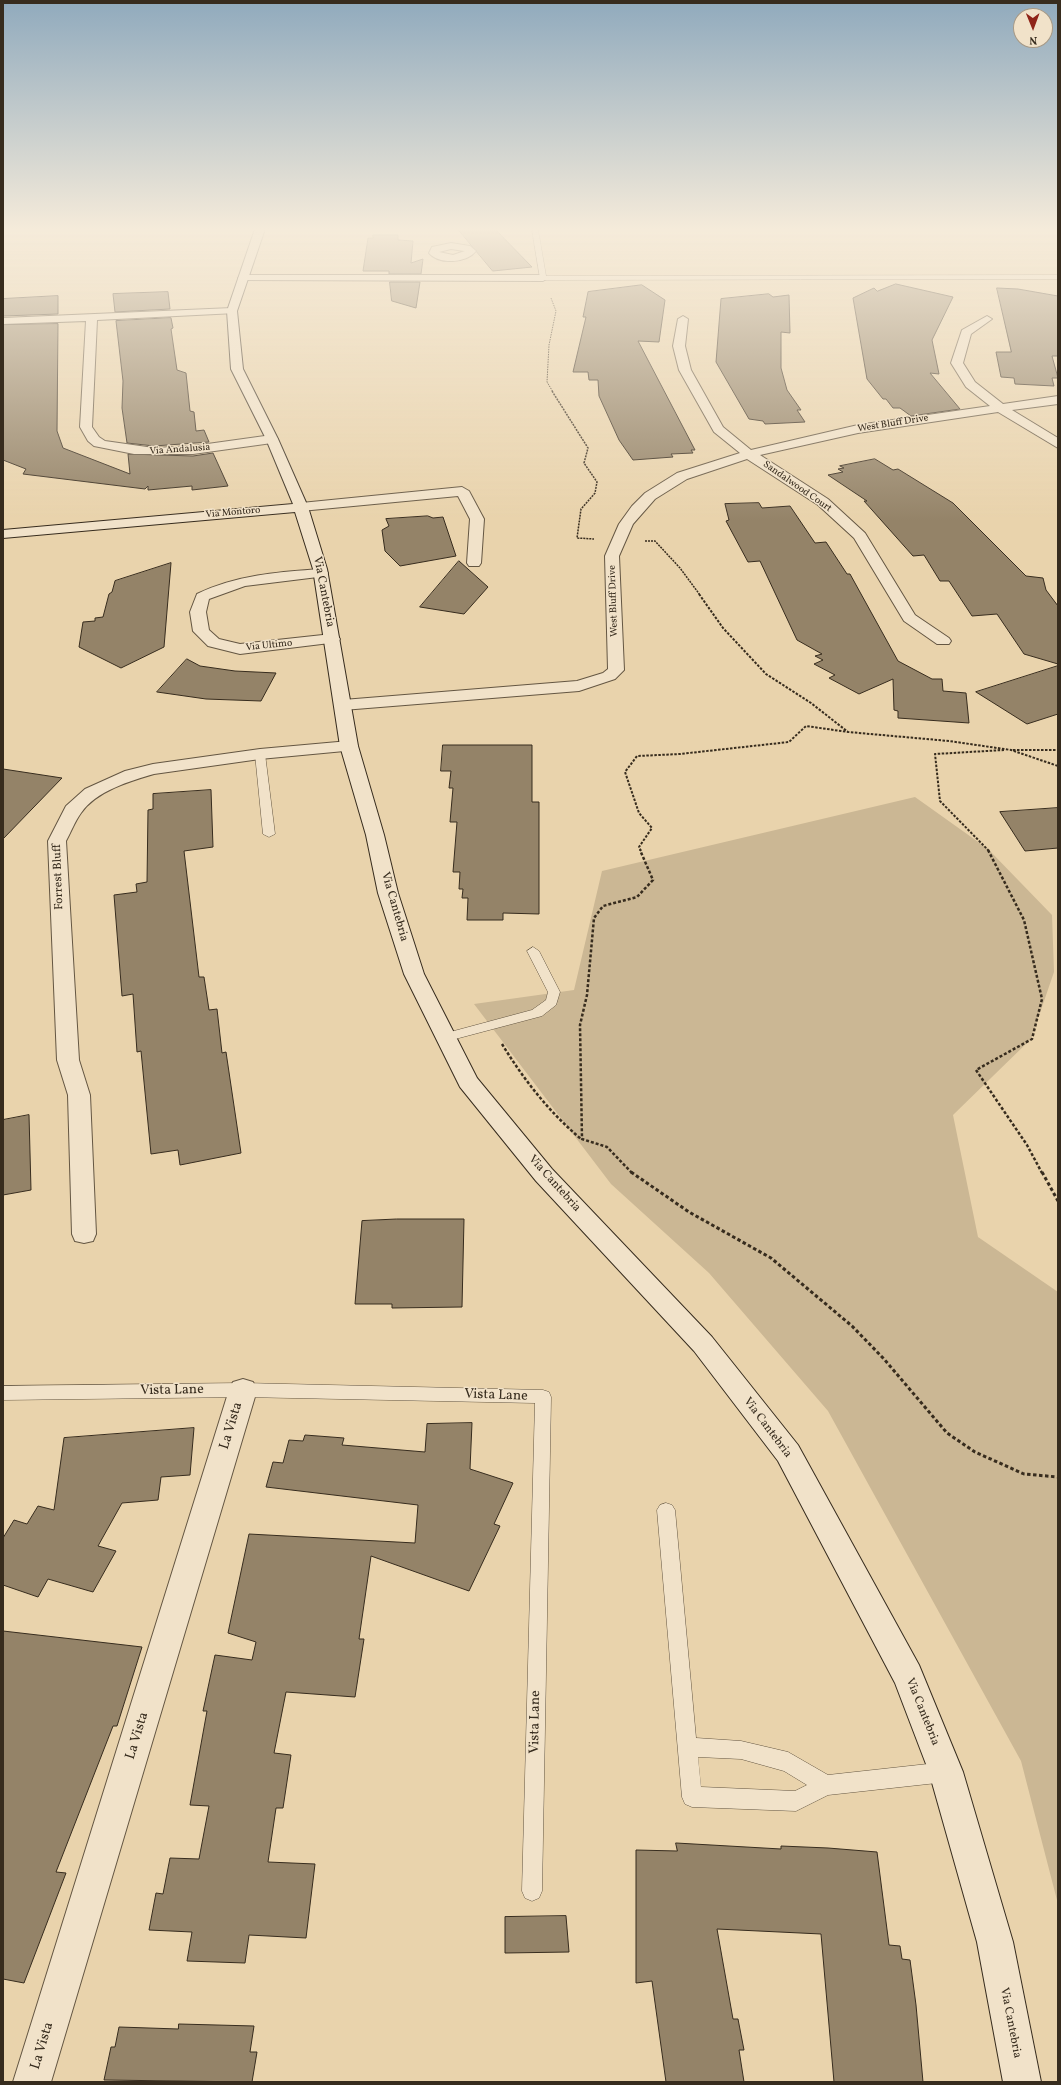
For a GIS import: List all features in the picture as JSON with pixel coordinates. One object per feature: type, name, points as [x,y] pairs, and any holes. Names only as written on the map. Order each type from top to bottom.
[{"type":"street","name":"Via Andalusia","points":[[92,326],[86,427],[94,440],[104,445],[136,452],[158,453],[187,451],[272,439]]},
{"type":"street","name":"Via Cantebria","points":[[233,326],[237,369],[272,439],[300,507],[321,573],[350,746],[375,835],[388,893],[414,974],[444,1038],[468,1082],[544,1175],[703,1344],[788,1453],[908,1676],[946,1772],[995,1942],[1022,2082]]},
{"type":"street","name":"Sandalwood Court","points":[[682,326],[679,346],[685,370],[718,429],[750,454],[823,502],[860,536],[909,618],[943,640]]},
{"type":"street","points":[[975,326],[966,332],[957,363],[970,384],[1000,408],[1058,444]]},
{"type":"street","name":"West Bluff Drive","points":[[343,706],[579,686],[609,676],[616,670],[612,556],[626,524],[636,509],[650,496],[682,476],[750,454],[858,429],[1058,400]]},
{"type":"street","name":"Via Montoro","points":[[3,534],[462,491],[477,519],[474,563]]},
{"type":"street","name":"Via Ultimo","points":[[321,573],[247,580],[213,591],[202,597],[198,612],[200,631],[214,643],[240,649],[332,639]]},
{"type":"street","name":"Forrest Bluff","points":[[84,1234],[79,1095],[68,1060],[57,841],[73,810],[90,794],[131,774],[153,769],[260,754],[350,746]]},
{"type":"street","name":"La Vista","points":[[32,2082],[243,1390]]},
{"type":"lane","points":[[260,754],[269,834]]},
{"type":"lane","points":[[444,1038],[537,1013],[552,1002],[554,992],[533,951]]},
{"type":"lane","name":"Vista Lane","points":[[3,1393],[243,1390],[543,1397],[532,1891]]},
{"type":"lane","points":[[666,1510],[692,1797],[796,1801],[826,1785],[946,1772]]},
{"type":"lane","points":[[687,1747],[741,1750],[788,1762],[826,1785]]},
{"type":"path","points":[[553,326],[549,346],[547,382],[588,448],[584,463],[597,482],[595,493],[581,509],[577,538],[655,541],[680,568],[723,628],[766,674],[811,703],[848,732]]},
{"type":"path","points":[[582,1139],[580,1025],[587,995],[594,918],[603,906],[637,897],[653,880],[639,847],[652,828],[639,813],[625,772],[637,756],[680,754],[789,742],[806,726],[848,732],[949,741],[1011,750],[1058,766]]},
{"type":"path","points":[[1058,750],[1011,750],[935,754],[940,800],[987,848],[1003,876],[1024,920],[1042,999],[1032,1039],[976,1070],[1027,1145],[1058,1201]]},
{"type":"path","points":[[490,1026],[519,1073],[558,1121],[582,1139],[608,1147],[635,1176],[689,1212],[771,1258],[852,1326],[888,1364],[947,1433],[982,1455],[1024,1474],[1058,1478]]},
{"type":"shaded area","points":[[915,797],[988,849],[1052,915],[1054,972],[1031,1039],[953,1115],[978,1237],[1058,1292],[1058,1904],[1021,1761],[828,1411],[709,1273],[611,1184],[474,1004],[574,990],[602,871]]},
{"type":"building","points":[[3,326],[58,326],[57,431],[63,448],[130,474],[128,454],[193,456],[213,453],[228,486],[192,490],[192,486],[148,490],[148,486],[145,489],[23,474],[26,469],[3,460]]},
{"type":"building","points":[[117,326],[173,326],[171,329],[177,370],[186,373],[190,411],[194,412],[196,431],[204,430],[209,442],[154,446],[127,443],[122,408],[123,381]]},
{"type":"building","points":[[584,326],[661,326],[659,342],[638,341],[695,450],[691,450],[693,453],[671,454],[673,457],[633,460],[619,440],[599,396],[598,380],[589,380],[588,372],[573,372]]},
{"type":"building","points":[[719,326],[790,326],[790,333],[781,332],[781,368],[787,390],[801,410],[797,410],[805,422],[765,424],[763,421],[749,419],[716,362]]},
{"type":"building","points":[[858,326],[939,326],[932,340],[939,374],[930,373],[960,409],[911,416],[900,408],[893,408],[886,399],[883,399],[867,379]]},
{"type":"building","points":[[1005,326],[1058,326],[1058,356],[1052,356],[1058,378],[1052,378],[1054,386],[1015,384],[1014,378],[1001,377],[996,352],[1011,352]]},
{"type":"building","points":[[875,459],[893,470],[898,469],[953,503],[1026,576],[1043,578],[1046,590],[1058,606],[1058,664],[1024,654],[997,614],[972,616],[949,581],[940,581],[924,555],[913,556],[864,501],[867,501],[828,475],[843,472],[838,469],[844,468],[840,466]]},
{"type":"building","points":[[759,503],[762,508],[790,506],[815,543],[826,542],[847,574],[850,574],[898,661],[932,679],[942,679],[943,691],[966,693],[969,723],[898,718],[898,711],[894,710],[893,679],[859,694],[829,678],[835,675],[814,664],[823,660],[815,656],[822,654],[797,640],[760,561],[748,562],[726,521],[729,520],[725,504]]},
{"type":"building","points":[[428,516],[433,518],[443,517],[456,556],[400,566],[385,551],[382,530],[389,526],[386,519]]},
{"type":"building","points":[[459,561],[488,587],[464,614],[420,607]]},
{"type":"building","points":[[171,563],[164,647],[121,668],[79,647],[83,622],[95,621],[95,618],[103,617],[109,594],[112,592],[115,581]]},
{"type":"building","points":[[187,659],[200,666],[235,671],[276,673],[261,701],[206,699],[157,692]]},
{"type":"building","points":[[1058,666],[1058,714],[1027,724],[976,692]]},
{"type":"building","points":[[443,745],[532,745],[532,802],[539,802],[539,914],[503,913],[503,920],[467,920],[468,898],[462,898],[463,889],[459,889],[460,872],[453,872],[457,822],[450,822],[453,788],[449,788],[451,771],[441,771]]},
{"type":"building","points":[[3,769],[62,778],[3,839]]},
{"type":"building","points":[[211,790],[213,847],[184,851],[199,977],[204,977],[209,1010],[217,1009],[222,1053],[226,1052],[241,1153],[180,1165],[178,1150],[151,1154],[141,1051],[137,1052],[133,994],[122,996],[114,895],[137,892],[136,884],[147,882],[148,810],[153,809],[153,794]]},
{"type":"building","points":[[1058,808],[1058,848],[1025,851],[1000,812]]},
{"type":"building","points":[[29,1115],[31,1190],[3,1195],[3,1120]]},
{"type":"building","points":[[397,1219],[464,1219],[462,1307],[392,1308],[392,1304],[355,1304],[362,1221]]},
{"type":"building","points":[[472,1423],[470,1469],[513,1483],[494,1524],[500,1526],[469,1591],[371,1556],[359,1639],[364,1639],[355,1697],[286,1692],[274,1753],[291,1755],[283,1808],[276,1808],[268,1862],[315,1864],[306,1938],[249,1935],[245,1963],[187,1961],[192,1932],[149,1930],[156,1893],[163,1894],[170,1858],[199,1859],[209,1806],[190,1805],[207,1711],[203,1711],[215,1655],[252,1660],[256,1642],[228,1633],[249,1534],[415,1543],[418,1505],[266,1487],[273,1462],[283,1463],[289,1440],[303,1441],[305,1435],[344,1438],[342,1445],[425,1452],[427,1424]]},
{"type":"building","points":[[194,1428],[190,1475],[161,1477],[158,1500],[122,1503],[98,1546],[116,1551],[93,1592],[48,1579],[38,1597],[3,1585],[3,1538],[14,1520],[27,1524],[38,1506],[54,1510],[64,1438]]},
{"type":"building","points":[[3,1631],[142,1647],[117,1726],[113,1726],[56,1872],[66,1873],[24,1983],[3,1979]]},
{"type":"building","points":[[676,1843],[781,1849],[781,1846],[828,1848],[877,1852],[889,1945],[900,1946],[902,1959],[910,1960],[923,2082],[834,2082],[821,1934],[717,1929],[733,2019],[738,2019],[744,2050],[739,2050],[744,2082],[666,2082],[652,1981],[636,1983],[636,1850],[677,1851]]},
{"type":"building","points":[[566,1916],[569,1952],[505,1953],[505,1917]]},
{"type":"building","points":[[179,2024],[254,2026],[250,2052],[257,2052],[252,2082],[104,2080],[111,2047],[115,2047],[119,2027],[178,2029]]}]
